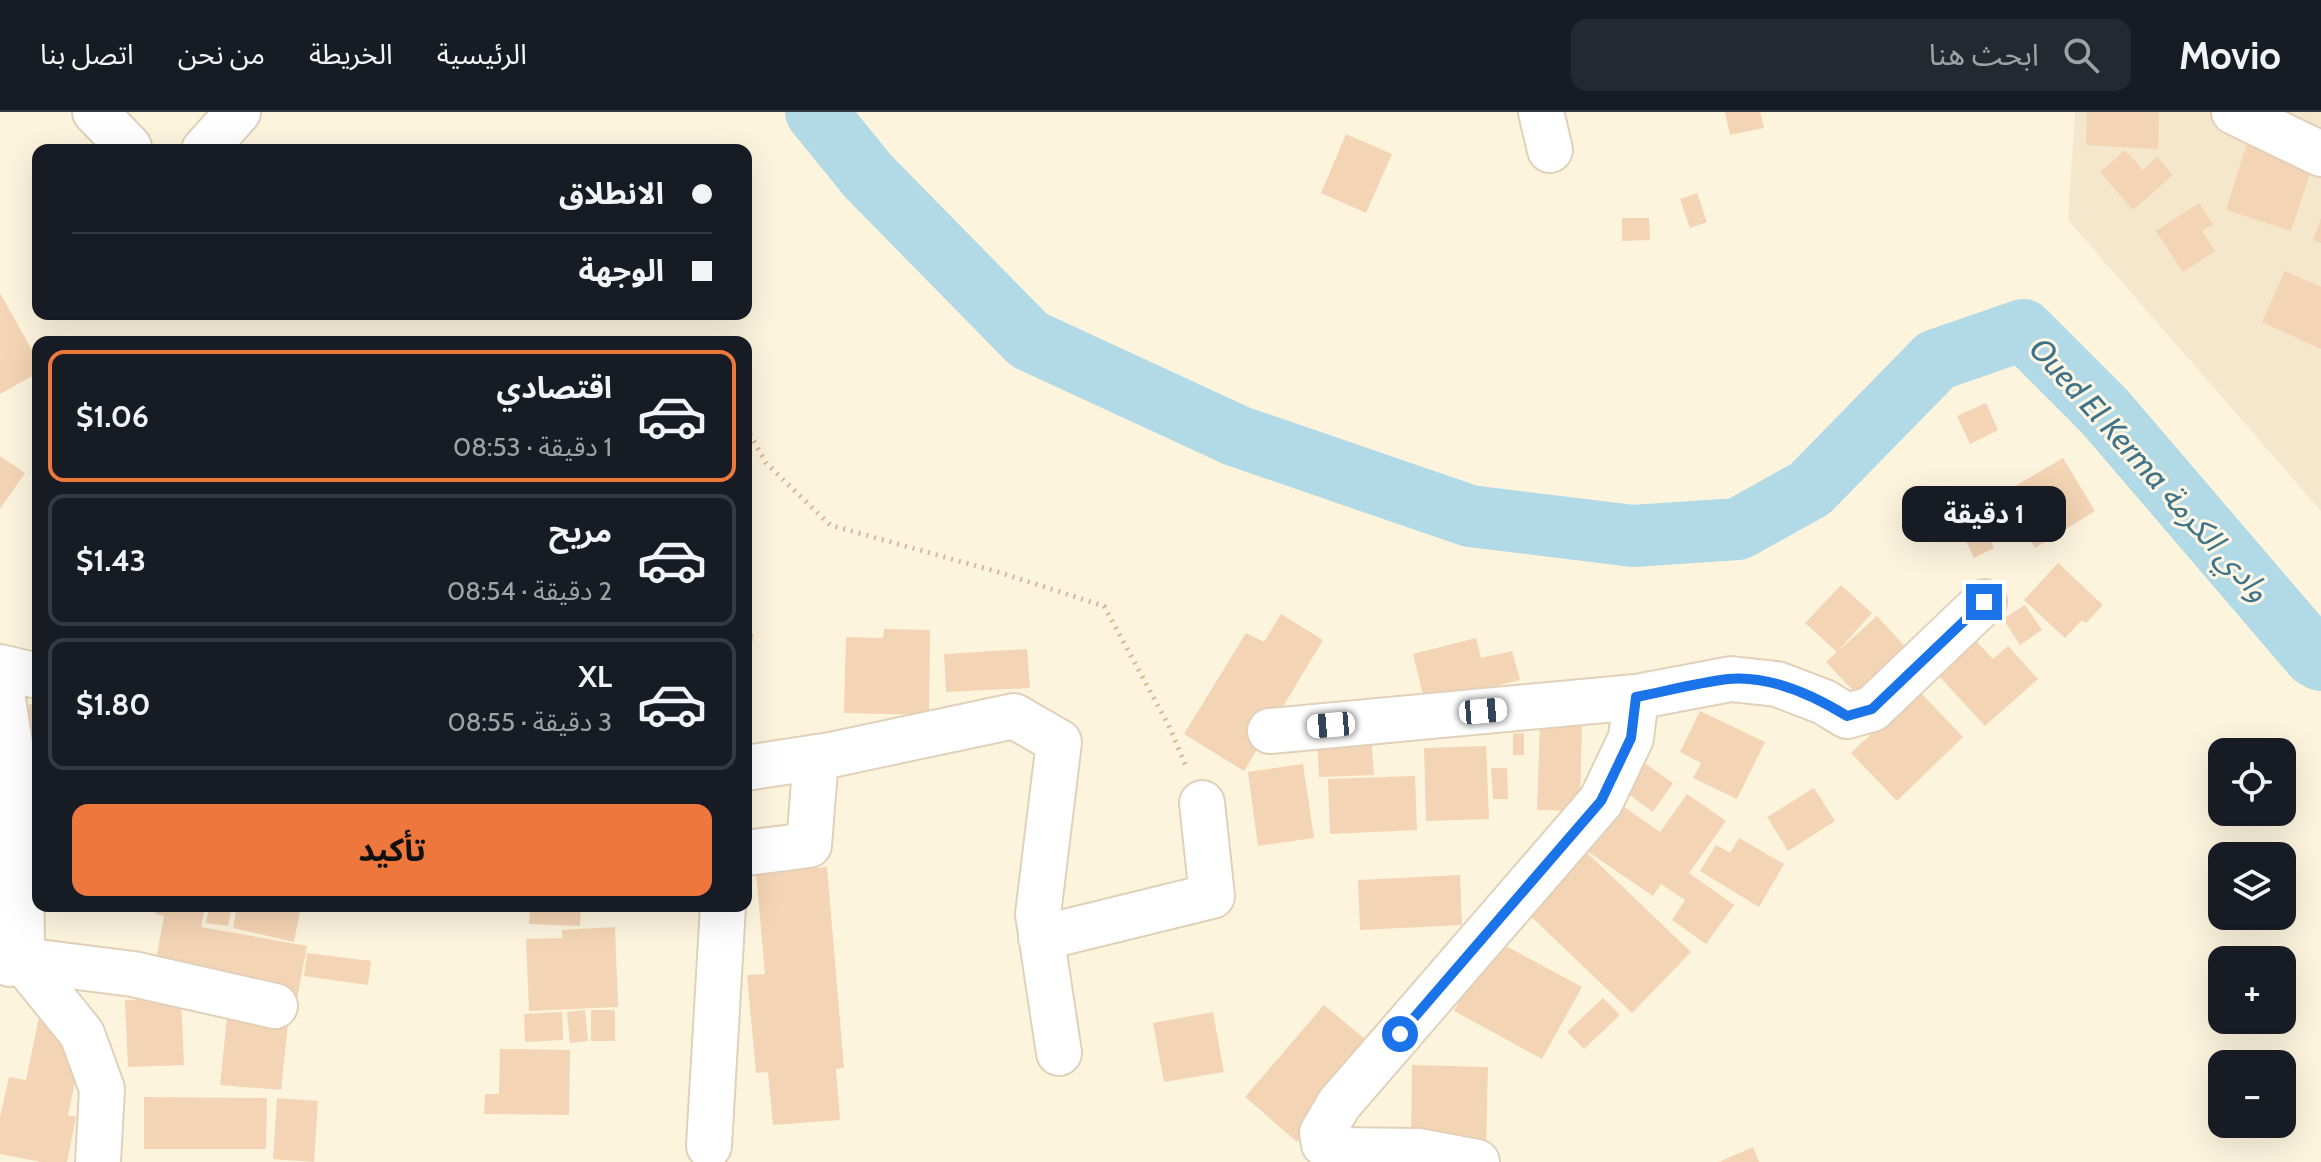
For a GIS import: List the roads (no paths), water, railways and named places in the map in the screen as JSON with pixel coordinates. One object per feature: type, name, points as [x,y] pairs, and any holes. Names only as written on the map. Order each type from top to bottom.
[{"type":"street","points":[[95,112],[126,144]]},
{"type":"street","points":[[209,144],[238,112]]},
{"type":"street","points":[[2234,112],[2321,154]]},
{"type":"street","points":[[1270,731],[1636,697],[1731,679],[1777,684],[1824,702],[1847,716],[1872,709],[1984,602]]},
{"type":"street","points":[[0,667],[32,675]]},
{"type":"street","points":[[0,680],[21,813],[11,964],[82,1034],[102,1089],[98,1162]]},
{"type":"street","points":[[1477,1162],[1418,1151],[1335,1150],[1324,1144],[1322,1133],[1339,1104],[1601,801],[1631,738],[1636,697]]},
{"type":"street","points":[[752,767],[1014,716],[1059,742],[1038,914],[1059,1053]]},
{"type":"street","points":[[752,852],[809,845],[816,757]]},
{"type":"street","points":[[1041,938],[1212,896],[1202,803]]},
{"type":"street","points":[[709,1146],[723,912]]},
{"type":"street","points":[[11,964],[133,974],[275,1006]]},
{"type":"waterway","name":"Oued El Kerma وادي الكرمة","points":[[816,112],[868,176],[1029,340],[1237,436],[1470,516],[1633,536],[1738,529],[1810,489],[1936,360],[2023,330],[2105,412],[2314,656],[2321,660]]}]
